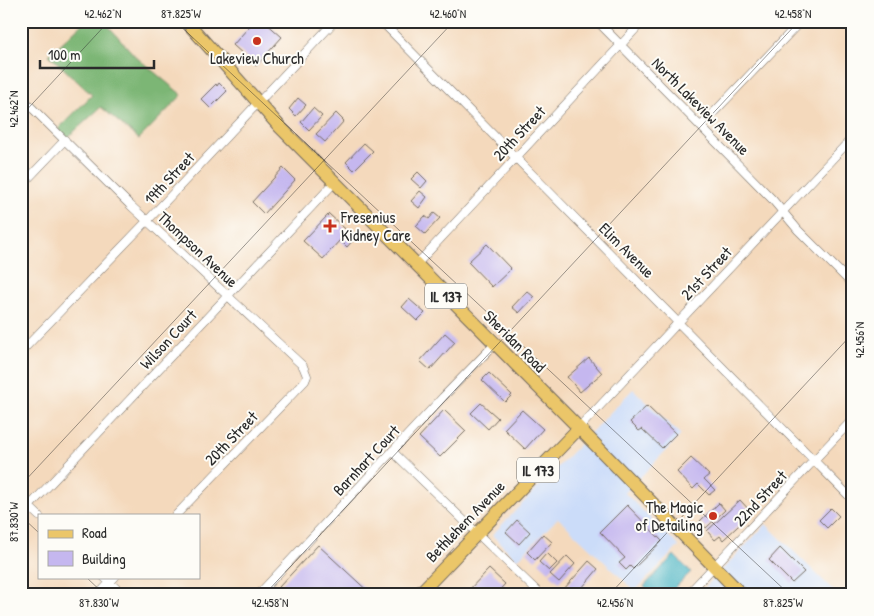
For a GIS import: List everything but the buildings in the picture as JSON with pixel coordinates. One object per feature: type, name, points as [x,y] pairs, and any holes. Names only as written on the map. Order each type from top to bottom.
[{"type":"main road","name":"Sheridan Road","points":[[186,21],[258,103],[742,595]]},
{"type":"main road","name":"Bethlehem Avenue","points":[[418,595],[579,428]]},
{"type":"street","name":"19th Street","points":[[21,352],[335,21]]},
{"type":"street","name":"Elim Avenue","points":[[381,21],[853,500]]},
{"type":"street","name":"North Lakeview Avenue","points":[[597,21],[772,199],[798,230],[853,285]]},
{"type":"street","name":"20th Street","points":[[416,265],[643,21]]},
{"type":"street","points":[[701,126],[801,21]]},
{"type":"street","name":"Thompson Avenue","points":[[21,97],[129,204],[303,366],[307,376],[305,381]]},
{"type":"street","name":"21st Street","points":[[579,428],[853,137]]},
{"type":"street","points":[[21,186],[65,140]]},
{"type":"street","name":"Wilson Court","points":[[21,515],[335,182]]},
{"type":"street","name":"Barnhart Court","points":[[258,595],[441,399],[495,344]]},
{"type":"street","name":"20th Street","points":[[177,514],[305,381]]},
{"type":"street","name":"22nd Street","points":[[687,595],[853,419]]},
{"type":"street","points":[[392,452],[541,595]]},
{"type":"street","points":[[21,499],[38,515]]},
{"type":"street","points":[[98,595],[110,579],[123,595]]},
{"type":"shaded area","points":[[633,389],[681,435],[625,493],[679,546],[635,591],[558,518],[517,560],[492,535]]},
{"type":"shaded area","points":[[766,524],[838,595],[698,595]]},
{"type":"green space","points":[[85,21],[104,21],[136,57],[182,95],[139,139],[101,107],[67,138],[58,129],[92,95],[49,55]]},
{"type":"water","points":[[674,555],[691,572],[668,595],[653,595],[644,586]]},
{"type":"place","name":"Lakeview Church","points":[[257,41]]},
{"type":"place","name":"Fresenius Kidney Care","points":[[330,226]]},
{"type":"place","name":"The Magic of Detailing","points":[[713,516]]}]
